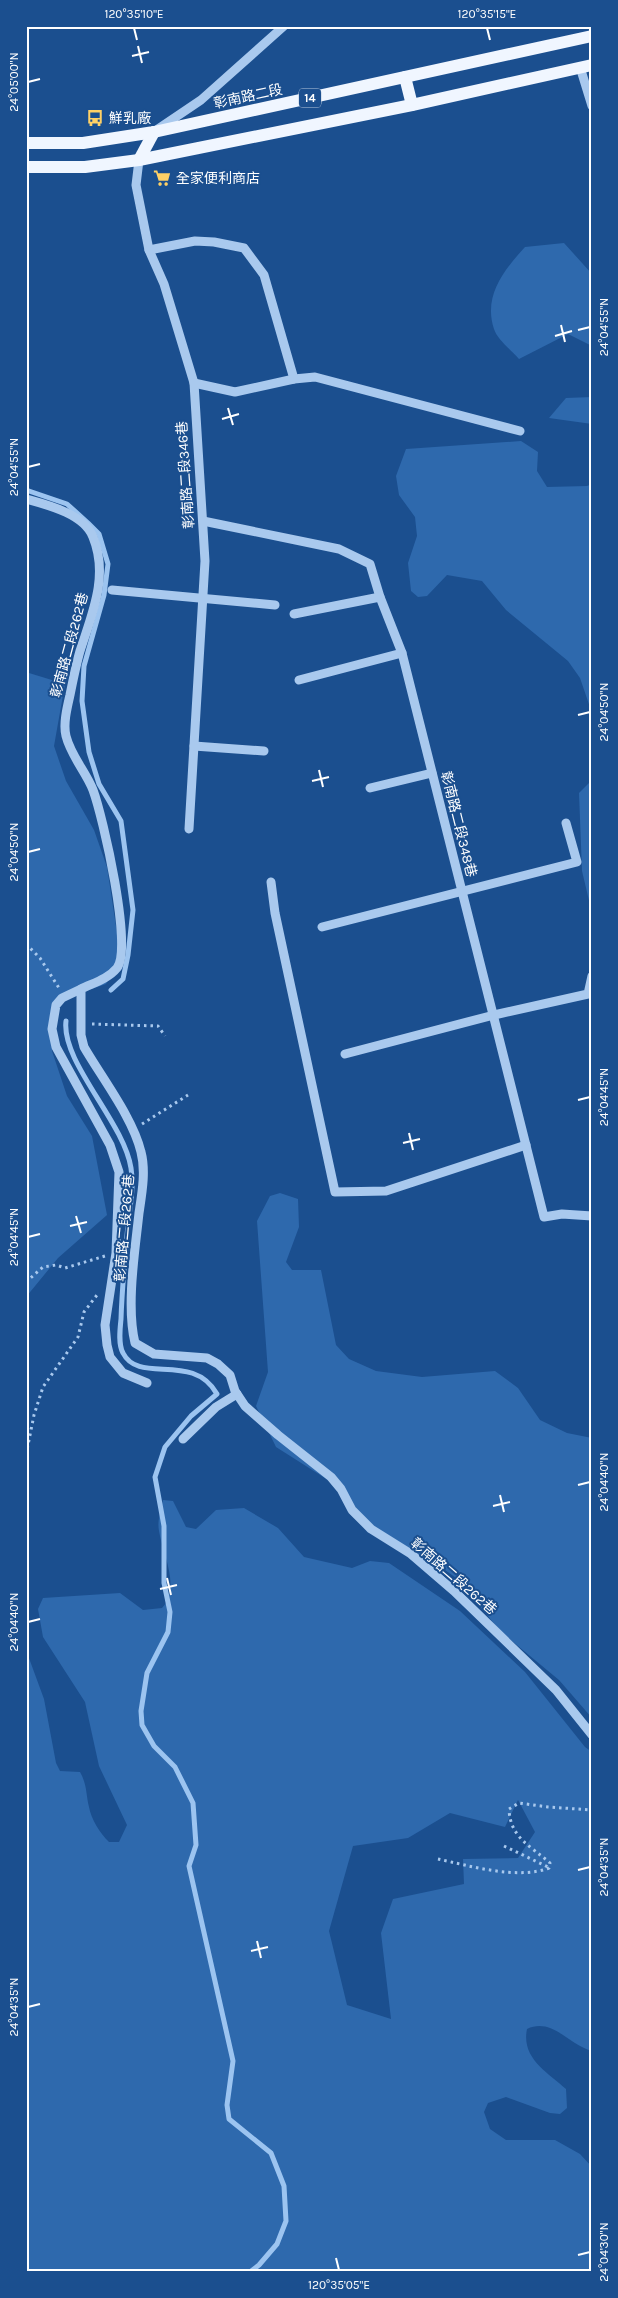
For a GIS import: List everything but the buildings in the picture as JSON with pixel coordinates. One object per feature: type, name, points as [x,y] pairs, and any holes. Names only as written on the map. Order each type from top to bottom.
[{"type":"main road","name":"彰南路二段","points":[[26,143],[83,143],[154,132],[592,36]]},
{"type":"main road","name":"14","points":[[26,167],[85,167],[139,160],[412,105],[586,66]]},
{"type":"main road","points":[[405,77],[412,105]]},
{"type":"main road","name":"彰南路二段346巷","points":[[139,160],[154,132]]},
{"type":"street","points":[[154,132],[201,100],[284,26]]},
{"type":"street","points":[[586,66],[592,106]]},
{"type":"street","name":"彰南路二段346巷","points":[[139,160],[136,186],[149,250],[164,284],[194,383],[205,561],[201,599],[189,829]]},
{"type":"street","points":[[149,250],[195,240],[244,248],[264,275],[294,379]]},
{"type":"street","points":[[194,383],[235,392],[294,379],[315,377],[380,393],[435,410],[520,430]]},
{"type":"street","name":"彰南路二段262巷","points":[[26,499],[63,510],[82,524],[93,535],[99,557],[100,578],[96,603],[67,706],[66,736],[79,766],[93,788],[110,852],[119,910],[121,959],[117,968],[105,978],[81,988],[81,1023],[84,1047],[133,1130],[141,1152],[143,1171],[135,1245],[132,1310],[132,1330],[135,1343],[154,1354],[207,1358],[218,1364],[230,1375],[237,1394],[245,1406],[331,1477],[341,1489],[352,1510],[370,1529],[410,1554],[454,1591],[556,1690],[592,1735]]},
{"type":"street","name":"彰南路二段348巷","points":[[203,520],[339,549],[370,564],[380,597],[402,653],[544,1217],[562,1214],[592,1216]]},
{"type":"street","points":[[112,590],[275,605]]},
{"type":"street","points":[[294,614],[380,597]]},
{"type":"street","points":[[299,680],[402,653]]},
{"type":"street","points":[[194,746],[264,750]]},
{"type":"street","points":[[370,788],[432,773]]},
{"type":"street","points":[[322,927],[577,862],[566,823]]},
{"type":"street","points":[[271,882],[275,913],[335,1192],[386,1191],[526,1145]]},
{"type":"street","points":[[345,1054],[494,1015],[588,994],[592,976]]},
{"type":"street","points":[[81,988],[62,998],[56,1005],[52,1029],[56,1047],[110,1145],[119,1172],[116,1253],[105,1325],[110,1357],[123,1373],[147,1383]]},
{"type":"street","points":[[183,1439],[216,1408],[237,1394]]},
{"type":"path","points":[[26,944],[40,958],[57,983],[62,998]]},
{"type":"path","points":[[81,1023],[158,1026],[165,1036]]},
{"type":"path","points":[[133,1130],[188,1095]]},
{"type":"path","points":[[26,1282],[43,1267],[56,1265],[65,1268],[116,1253]]},
{"type":"path","points":[[26,1455],[34,1415],[43,1387],[78,1337],[84,1312],[96,1296],[111,1283]]},
{"type":"path","points":[[548,1868],[550,1863],[518,1837],[509,1822],[509,1809],[519,1803],[592,1810]]},
{"type":"path","points":[[504,1846],[548,1868]]},
{"type":"path","points":[[438,1859],[494,1870],[538,1872],[548,1868]]},
{"type":"shaded area","points":[[564,243],[592,274],[592,346],[568,334],[519,359],[501,341],[494,329],[491,317],[493,295],[503,274],[525,247]]},
{"type":"shaded area","points":[[592,397],[592,424],[549,418],[566,398]]},
{"type":"shaded area","points":[[521,441],[538,452],[537,471],[547,487],[587,486],[592,484],[592,713],[580,678],[568,661],[506,610],[482,581],[447,575],[427,596],[418,597],[411,591],[408,563],[417,536],[415,517],[399,495],[396,476],[406,449]]},
{"type":"shaded area","points":[[26,661],[29,673],[65,684],[54,746],[66,781],[94,830],[107,867],[119,946],[116,966],[106,984],[66,998],[58,1009],[52,1051],[67,1096],[92,1136],[107,1215],[58,1258],[26,1297]]},
{"type":"shaded area","points":[[592,780],[592,913],[582,871],[579,793]]},
{"type":"shaded area","points":[[280,1193],[298,1199],[299,1227],[286,1262],[292,1270],[321,1270],[336,1345],[349,1359],[376,1371],[422,1377],[495,1371],[518,1388],[540,1420],[567,1433],[592,1438],[592,1718],[559,1680],[500,1631],[459,1580],[428,1558],[367,1532],[355,1507],[328,1480],[276,1447],[256,1406],[268,1372],[257,1221],[270,1196]]},
{"type":"shaded area","points":[[163,1500],[173,1501],[186,1527],[196,1529],[216,1510],[244,1508],[278,1528],[304,1557],[352,1568],[370,1561],[389,1563],[460,1611],[525,1672],[585,1747],[592,1752],[592,2051],[552,2029],[536,2026],[527,2029],[526,2039],[532,2056],[537,2064],[566,2089],[567,2108],[560,2114],[550,2113],[506,2097],[488,2103],[484,2112],[490,2129],[506,2140],[555,2140],[580,2154],[592,2167],[592,2272],[26,2272],[26,1650],[44,1699],[56,1763],[60,1771],[80,1772],[85,1785],[90,1812],[96,1826],[109,1842],[119,1842],[127,1825],[99,1766],[85,1702],[43,1637],[38,1609],[43,1598],[120,1593],[143,1610],[162,1608],[170,1591],[169,1571],[159,1527]],"holes":[[[518,1800],[535,1832],[518,1858],[463,1859],[464,1884],[393,1899],[381,1933],[391,2019],[347,2005],[329,1931],[353,1846],[408,1838],[450,1813],[505,1827]]]},
{"type":"waterway","points":[[26,490],[67,504],[99,534],[108,564],[104,595],[84,666],[82,701],[89,752],[99,784],[121,821],[133,910],[128,955],[123,979],[111,990]]},
{"type":"waterway","points":[[66,1021],[67,1037],[73,1055],[117,1131],[126,1150],[131,1168],[132,1189],[120,1332],[121,1349],[131,1362],[141,1367],[194,1374],[207,1381],[217,1394],[191,1416],[165,1447],[155,1477],[164,1526],[164,1583],[170,1612],[168,1632],[147,1673],[141,1711],[142,1725],[154,1746],[175,1767],[193,1803],[196,1845],[189,1866],[233,2061],[227,2105],[229,2119],[271,2153],[284,2186],[286,2221],[277,2244],[259,2265],[250,2272]]},
{"type":"place","name":"鮮乳廠","points":[[95,118]]},
{"type":"place","name":"全家便利商店","points":[[162,178]]}]
